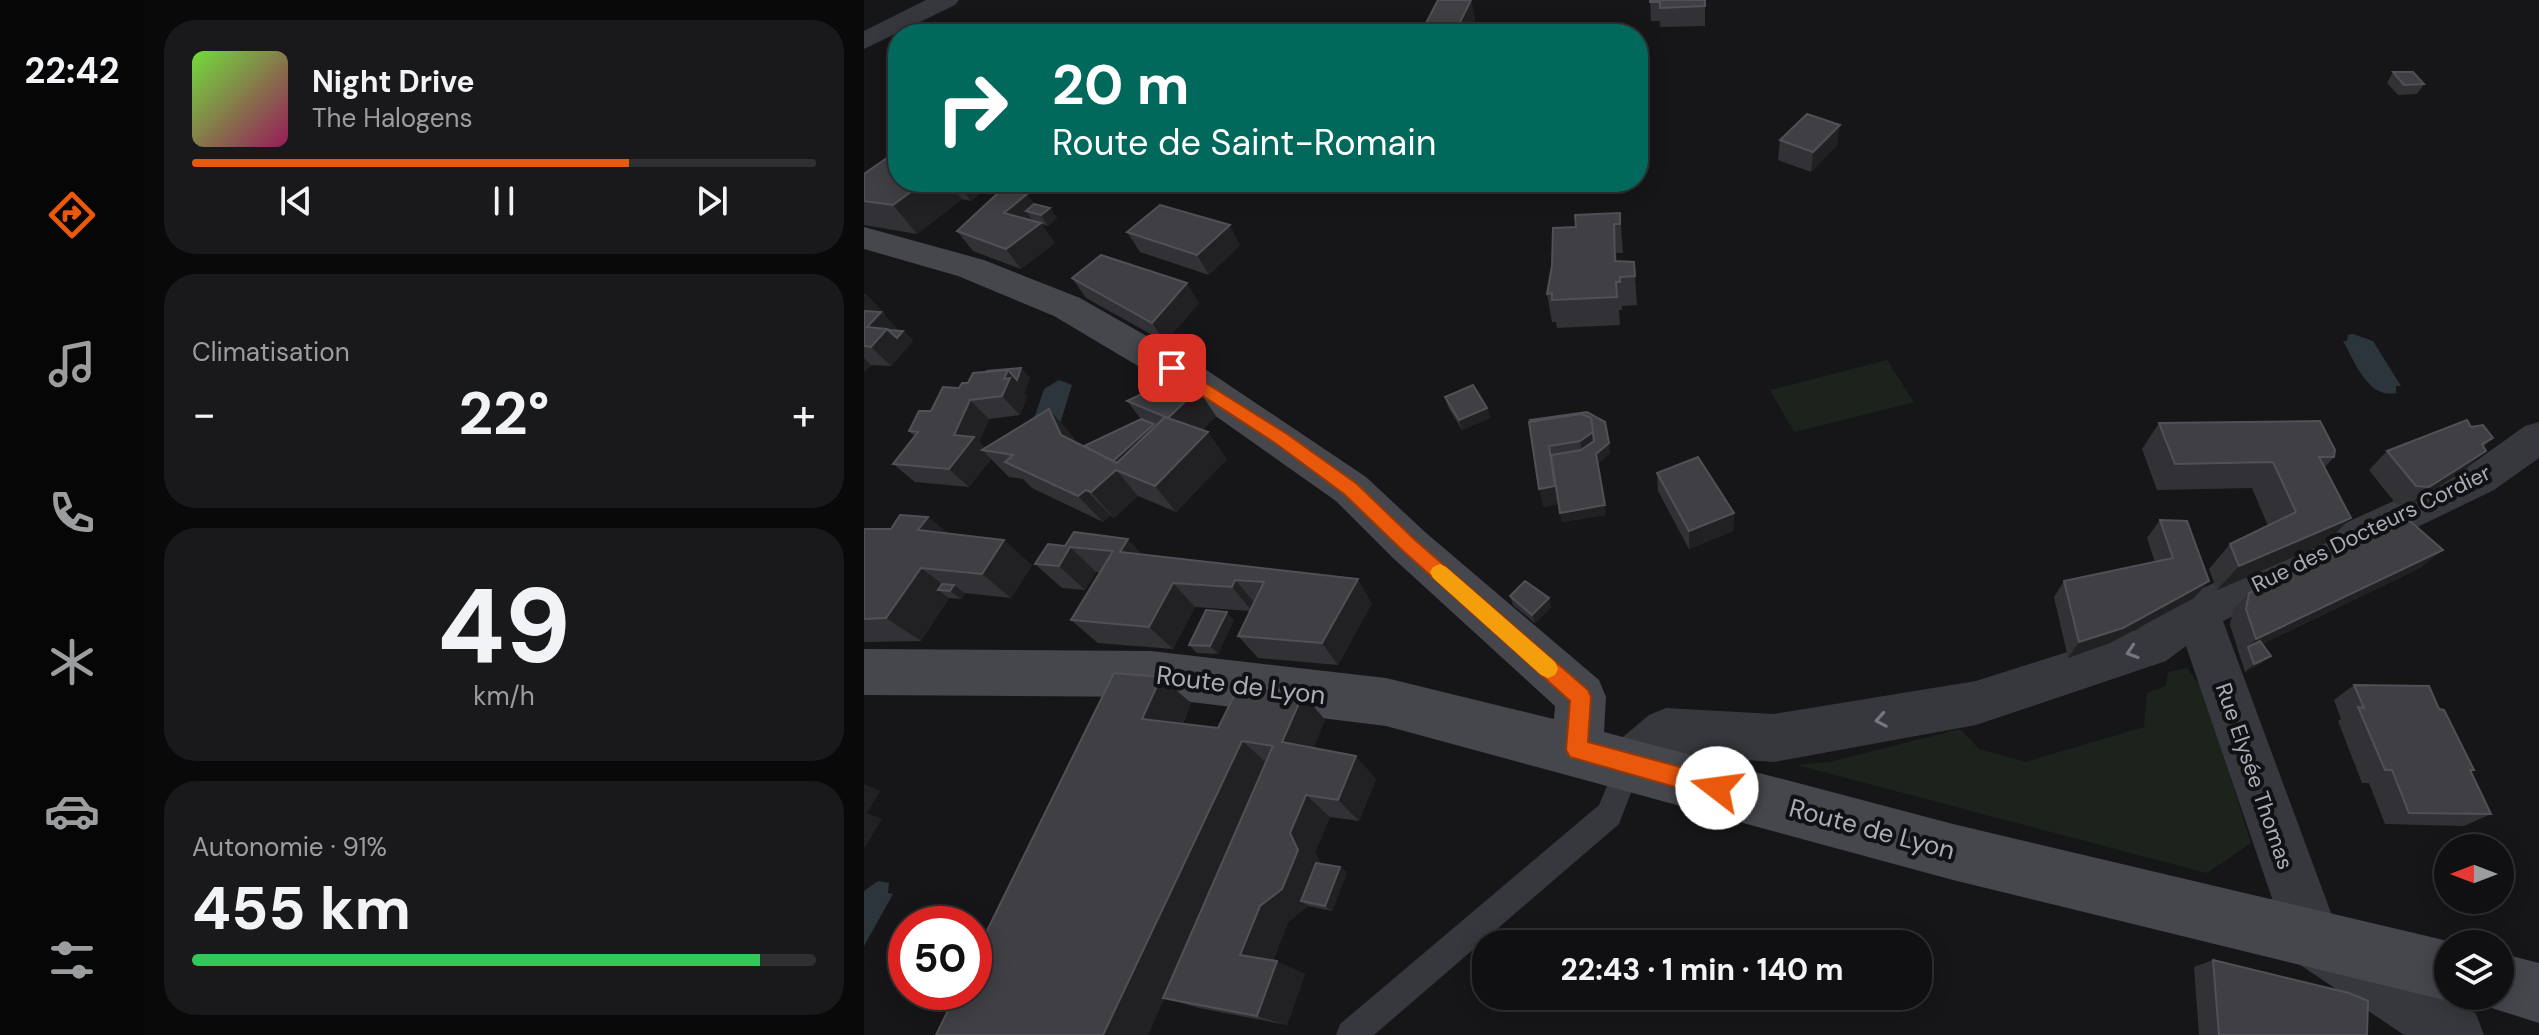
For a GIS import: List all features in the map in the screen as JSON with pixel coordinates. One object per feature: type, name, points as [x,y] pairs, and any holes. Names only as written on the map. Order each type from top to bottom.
[{"type":"main road","points":[[864,238],[971,268],[1067,307],[1194,381],[1281,438],[1351,489],[1409,545],[1581,697],[1577,750]]},
{"type":"main road","name":"Route de Lyon","points":[[864,672],[1151,674],[1386,702],[1577,750],[1953,852],[2434,968]]},
{"type":"main road","points":[[2514,987],[2539,993]]},
{"type":"street","points":[[898,24],[946,0]]},
{"type":"street","points":[[864,41],[888,29]]},
{"type":"street","name":"Rue des Docteurs Cordier","points":[[1629,764],[1666,731],[1774,738],[1976,703],[2150,646],[2197,612],[2480,479],[2539,437]]},
{"type":"street","name":"Rue Elysée Thomas","points":[[2197,612],[2313,940]]},
{"type":"street","points":[[2313,940],[2455,1035]]},
{"type":"lane","points":[[1351,1035],[1609,814],[1629,764]]},
{"type":"shaded area","points":[[2353,334],[2373,341],[2401,386],[2396,386],[2396,393],[2378,390],[2364,377],[2343,341]]},
{"type":"shaded area","points":[[1887,360],[1914,402],[1794,432],[1770,390]]},
{"type":"shaded area","points":[[1059,380],[1072,385],[1060,424],[1031,427],[1044,389]]},
{"type":"shaded area","points":[[2187,668],[2203,689],[2251,843],[2207,873],[1797,765],[1830,762],[1960,729],[1979,749],[2025,762],[2144,727],[2147,693],[2166,686],[2168,672]]},
{"type":"shaded area","points":[[878,881],[889,883],[888,893],[893,894],[864,946],[864,891]]},
{"type":"building","points":[[1438,0],[1471,0],[1459,24],[1426,24]]},
{"type":"building","points":[[1650,0],[1705,0],[1705,6],[1660,8],[1660,2]]},
{"type":"building","points":[[2393,72],[2413,72],[2424,84],[2404,85]]},
{"type":"building","points":[[1807,114],[1840,125],[1813,152],[1780,140]]},
{"type":"building","points":[[888,158],[888,192],[911,192],[893,205],[864,201],[864,174]]},
{"type":"building","points":[[999,192],[1027,194],[1004,213],[1041,223],[1006,249],[957,231]]},
{"type":"building","points":[[1034,204],[1050,208],[1041,215],[1026,211]]},
{"type":"building","points":[[1160,205],[1230,225],[1197,255],[1127,232]]},
{"type":"building","points":[[1620,213],[1620,224],[1614,224],[1615,261],[1634,262],[1635,276],[1620,277],[1620,282],[1616,282],[1617,297],[1552,300],[1552,293],[1547,294],[1552,266],[1553,228],[1576,227],[1575,215]]},
{"type":"building","points":[[1101,255],[1187,283],[1152,323],[1072,278]]},
{"type":"building","points":[[864,311],[881,312],[867,327],[887,329],[871,347],[864,346]]},
{"type":"building","points":[[888,330],[903,331],[897,338]]},
{"type":"building","points":[[1021,368],[1017,380],[1008,370],[986,372],[987,371]]},
{"type":"building","points":[[1008,370],[1004,379],[1010,378],[1002,396],[970,400],[954,435],[974,437],[949,469],[893,464],[918,432],[909,431],[919,411],[931,411],[943,387],[959,388],[962,383],[968,383],[973,373]]},
{"type":"building","points":[[1178,377],[1198,389],[1168,418],[1127,401]]},
{"type":"building","points":[[1473,385],[1487,408],[1459,420],[1445,397]]},
{"type":"building","points":[[1049,409],[1061,435],[1117,463],[1165,417],[1208,432],[1155,486],[1116,470],[1091,492],[1086,490],[1078,496],[1005,462],[1013,455],[982,450]]},
{"type":"building","points":[[1587,412],[1605,422],[1609,443],[1596,454],[1605,505],[1560,513],[1551,455],[1581,450],[1594,441],[1591,418],[1581,414],[1530,420]]},
{"type":"building","points":[[1581,414],[1591,418],[1593,432],[1580,441],[1549,446],[1555,486],[1539,489],[1529,422]]},
{"type":"building","points":[[1141,419],[1154,424],[1113,461],[1084,446]]},
{"type":"building","points":[[2467,420],[2471,427],[2483,425],[2493,438],[2482,444],[2486,451],[2429,487],[2416,486],[2387,451]]},
{"type":"building","points":[[2320,421],[2335,450],[2334,457],[2319,457],[2351,518],[2239,566],[2230,544],[2296,512],[2273,462],[2175,464],[2159,423]]},
{"type":"building","points":[[1698,457],[1734,513],[1689,531],[1657,473]]},
{"type":"building","points":[[900,515],[928,517],[918,530],[1004,540],[982,574],[921,568],[886,618],[864,619],[864,529],[891,529]]},
{"type":"building","points":[[2160,520],[2187,521],[2209,581],[2123,628],[2079,642],[2064,581],[2173,558]]},
{"type":"building","points":[[2410,521],[2443,550],[2256,639],[2246,609],[2249,593]]},
{"type":"building","points":[[1074,532],[1128,539],[1120,552],[1358,579],[1322,643],[1238,636],[1264,582],[1235,580],[1232,587],[1173,583],[1149,627],[1071,620],[1113,551],[1070,547],[1059,566],[1035,564],[1048,544],[1065,546]]},
{"type":"building","points":[[1525,581],[1549,598],[1532,615],[1510,596]]},
{"type":"building","points":[[942,584],[954,585],[950,591],[938,590]]},
{"type":"building","points":[[1206,610],[1227,612],[1210,646],[1189,645]]},
{"type":"building","points":[[2260,641],[2271,656],[2254,664],[2248,647]]},
{"type":"building","points":[[1114,673],[1161,677],[1142,719],[1218,728],[1240,684],[1303,694],[1282,742],[1356,756],[1338,800],[1306,795],[1290,833],[1298,850],[1282,889],[1260,906],[1240,955],[1277,961],[1257,1016],[1163,998],[1273,746],[1242,741],[1103,1035],[936,1035],[948,1010],[992,1010],[992,920]]},
{"type":"building","points":[[2354,685],[2429,686],[2474,770],[2470,770],[2491,814],[2409,813],[2392,770],[2385,770],[2358,707],[2364,708]]},
{"type":"building","points":[[1316,863],[1340,867],[1325,906],[1301,901]]},
{"type":"building","points":[[2213,960],[2349,993],[2368,1001],[2367,1035],[2219,1035]]},
{"type":"slow traffic","points":[[1440,572],[1548,669]]},
{"type":"route","points":[[1172,368],[1281,438],[1351,489],[1409,545],[1581,697],[1577,750],[1717,788]]}]
